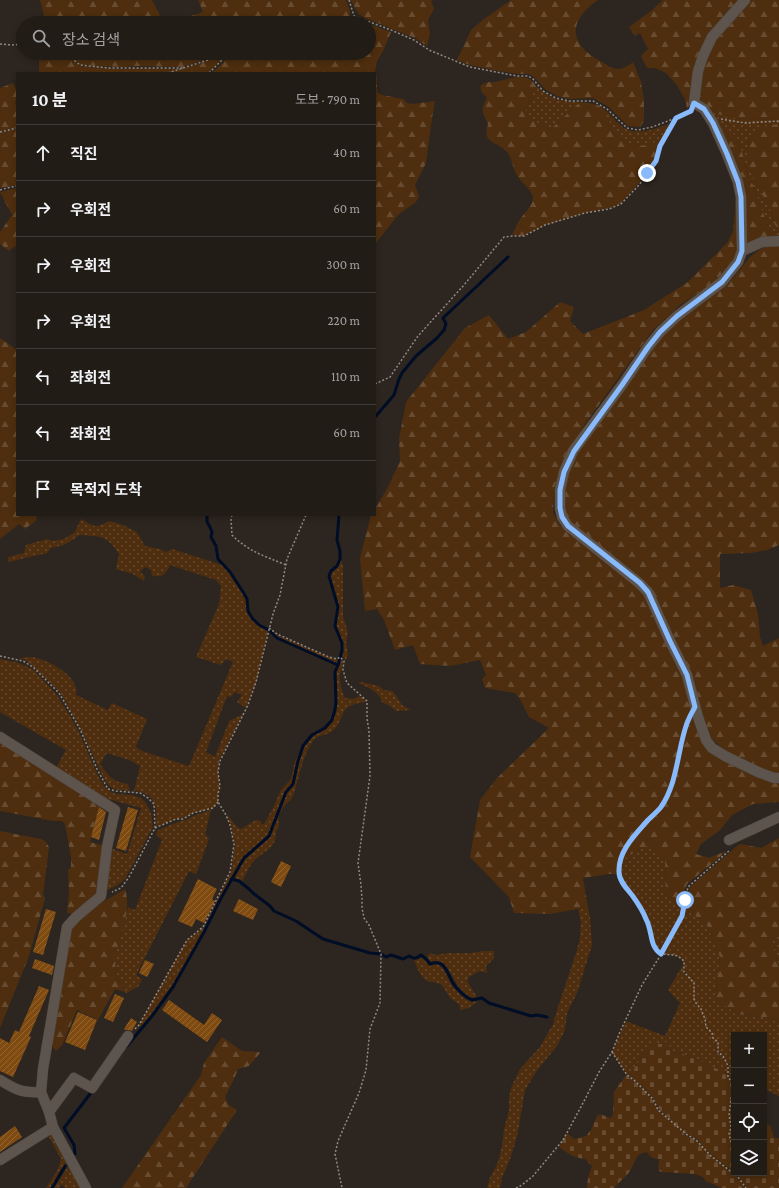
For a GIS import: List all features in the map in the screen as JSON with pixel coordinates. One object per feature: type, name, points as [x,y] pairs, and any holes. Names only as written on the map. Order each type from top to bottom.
[{"type":"street","points":[[745,0],[712,37],[698,70],[694,103],[704,109],[713,123],[738,182],[741,197],[742,251],[738,262],[722,282],[677,316],[660,332],[648,347],[574,451],[564,472],[560,490],[560,508],[562,517],[568,526],[640,583],[648,592],[687,675],[695,707],[706,740],[712,748],[758,772],[774,778],[779,778]]},
{"type":"street","points":[[742,251],[762,242],[779,241]]},
{"type":"street","points":[[0,737],[115,810],[107,847],[102,896],[76,917],[67,927],[43,1069],[41,1092],[53,1127],[86,1188]]},
{"type":"street","points":[[730,845],[779,817]]},
{"type":"street","points":[[49,1112],[74,1078],[92,1088],[128,1036]]},
{"type":"street","points":[[0,1080],[15,1089],[28,1092],[41,1092]]},
{"type":"street","points":[[0,1160],[53,1127]]},
{"type":"path","points":[[349,0],[354,16]]},
{"type":"path","points":[[376,24],[414,40],[430,50],[470,67],[517,76],[528,76],[533,79],[543,91],[556,98],[569,101],[592,100],[607,109],[626,128],[638,130],[652,127],[691,111],[694,103]]},
{"type":"path","points":[[0,44],[16,45]]},
{"type":"path","points":[[74,60],[80,65],[123,68],[184,68]]},
{"type":"path","points":[[171,72],[208,60]]},
{"type":"path","points":[[210,72],[222,60]]},
{"type":"path","points":[[376,384],[390,377],[418,336],[464,286],[504,237],[524,236],[545,225],[585,213],[609,209],[621,204],[639,185],[656,161],[660,146],[676,118]]},
{"type":"path","points":[[720,118],[745,123],[779,122]]},
{"type":"path","points":[[0,132],[16,128]]},
{"type":"path","points":[[0,190],[16,186]]},
{"type":"path","points":[[232,516],[232,535],[238,541],[249,550],[286,565]]},
{"type":"path","points":[[128,1036],[139,1024],[187,940],[203,927],[230,872],[234,844],[230,825],[218,802],[220,786],[218,772],[220,761],[248,705],[260,671],[269,628],[280,595],[286,565],[306,516]]},
{"type":"path","points":[[269,628],[277,634],[329,657],[337,660],[340,658],[344,661],[343,670],[347,683],[367,701],[370,739],[370,776],[358,863],[362,885],[362,908],[364,918],[369,925],[380,954],[380,1003],[370,1029],[366,1070],[360,1093],[336,1148],[335,1154],[342,1188]]},
{"type":"path","points":[[0,656],[23,661],[33,667],[59,693],[80,729],[97,769],[108,789],[140,793],[154,804],[155,828],[129,877],[121,888],[102,896]]},
{"type":"path","points":[[695,707],[686,724],[675,774],[665,800],[660,808],[625,848],[621,856],[619,873],[622,883],[635,899],[646,918],[656,951],[661,954],[673,955],[681,958],[684,961],[684,972],[694,983],[694,996],[696,1003],[704,1015],[706,1027],[712,1033],[713,1038],[718,1042],[718,1052],[723,1056],[728,1066],[728,1076],[732,1082],[733,1088],[729,1115],[731,1127],[728,1134],[731,1144]]},
{"type":"path","points":[[155,828],[176,819],[183,819],[193,813],[213,808],[218,802]]},
{"type":"path","points":[[516,1188],[533,1176],[563,1140],[598,1072],[612,1052],[642,986],[682,916],[688,887],[730,845]]},
{"type":"path","points":[[612,1052],[627,1075],[652,1098],[658,1110],[686,1134],[696,1140],[711,1156],[738,1177],[746,1188]]},
{"type":"green space","points":[[40,0],[152,0],[160,16],[44,16]]},
{"type":"green space","points":[[198,0],[346,0],[349,7],[350,16],[191,16],[203,12]]},
{"type":"green space","points":[[350,0],[433,0],[431,1],[434,9],[428,20],[430,34],[427,46],[415,38],[376,22],[376,16],[362,16]]},
{"type":"green space","points":[[511,0],[598,0],[581,15],[577,23],[577,39],[589,54],[611,67],[621,69],[633,62],[641,82],[644,100],[644,121],[640,127],[628,126],[609,107],[593,98],[569,99],[557,96],[545,89],[534,77],[529,74],[517,74],[493,70],[470,65],[457,60],[471,30]]},
{"type":"green space","points":[[663,0],[741,0],[709,35],[691,103],[687,109],[685,99],[676,84],[666,73],[655,68],[647,68],[641,56],[648,49],[640,33],[635,36],[629,27]]},
{"type":"green space","points":[[747,0],[779,0],[779,119],[730,117],[715,113],[696,101],[699,72],[714,38]]},
{"type":"green space","points":[[376,27],[391,32],[377,61],[376,72],[213,72],[226,60],[376,60]]},
{"type":"green space","points":[[39,60],[73,60],[80,66],[123,69],[181,69],[170,72],[39,72]]},
{"type":"green space","points":[[75,60],[204,60],[183,67],[80,65]]},
{"type":"green space","points":[[209,60],[221,60],[209,72],[173,72]]},
{"type":"green space","points":[[376,74],[377,92],[382,95],[403,99],[407,103],[413,104],[435,101],[426,163],[415,185],[419,196],[416,202],[398,215],[376,243]]},
{"type":"green space","points":[[516,77],[528,78],[536,86],[524,115],[550,130],[580,102],[594,104],[604,109],[608,115],[614,133],[631,144],[641,146],[646,145],[665,136],[659,145],[656,161],[620,204],[545,225],[523,236],[512,235],[519,221],[528,210],[533,198],[531,192],[517,175],[508,154],[504,149],[492,142],[487,136],[486,131],[488,124],[483,110],[487,97],[482,92],[481,85],[488,82],[495,82]]},
{"type":"green space","points":[[13,83],[16,90],[16,128],[0,131],[0,88]]},
{"type":"green space","points":[[536,86],[556,99],[580,102],[550,130],[524,115]]},
{"type":"green space","points":[[705,108],[732,117],[779,119],[779,124],[768,125],[770,209],[775,225],[779,229],[779,237],[772,237],[747,169],[738,139],[719,132]]},
{"type":"green space","points":[[607,112],[621,126],[631,131],[637,132],[655,129],[672,123],[668,134],[659,141],[647,145],[634,145],[621,140],[614,133]]},
{"type":"green space","points":[[779,124],[779,229],[775,225],[770,209],[747,165],[748,138],[768,125]]},
{"type":"green space","points":[[16,129],[16,185],[0,188],[0,132]]},
{"type":"green space","points":[[724,130],[733,133],[738,139],[747,169],[772,237],[745,245],[747,224],[744,197],[719,132]]},
{"type":"green space","points":[[736,181],[738,245],[736,255],[726,270],[716,281],[680,305],[653,330],[585,424],[567,454],[554,489],[553,513],[560,525],[632,581],[645,594],[683,676],[692,711],[683,733],[674,777],[667,795],[659,808],[627,844],[620,858],[618,874],[583,878],[588,907],[550,914],[514,913],[509,897],[470,857],[480,800],[497,778],[549,728],[529,717],[520,699],[515,693],[485,688],[482,679],[486,675],[480,660],[450,666],[420,664],[413,645],[395,650],[384,620],[377,609],[365,611],[360,558],[371,516],[376,516],[376,507],[387,489],[400,461],[399,439],[406,402],[465,328],[489,315],[508,339],[526,332],[560,302],[574,307],[570,321],[583,334],[644,310],[688,282],[727,243],[733,232]]},
{"type":"green space","points":[[16,188],[16,248],[15,246],[9,251],[0,244],[0,232],[12,215],[0,192]]},
{"type":"green space","points":[[779,244],[779,545],[767,550],[751,553],[720,554],[720,588],[733,585],[751,590],[758,614],[760,637],[763,646],[779,638],[779,774],[772,774],[747,763],[730,753],[715,742],[709,735],[656,602],[644,581],[567,519],[563,508],[564,487],[571,465],[586,439],[662,336],[687,314],[729,283],[750,257],[768,245]]},
{"type":"green space","points":[[0,338],[16,349],[16,516],[35,516],[37,520],[25,529],[19,524],[0,539]]},
{"type":"green space","points":[[81,519],[95,526],[109,521],[123,525],[137,532],[145,546],[160,549],[166,552],[172,549],[222,565],[227,569],[247,599],[247,612],[258,625],[268,631],[256,682],[246,708],[237,702],[242,695],[235,692],[231,697],[227,696],[206,752],[215,757],[229,721],[243,714],[219,761],[218,772],[220,786],[218,802],[213,808],[193,813],[156,827],[156,808],[151,798],[142,792],[134,791],[140,766],[129,760],[107,753],[100,764],[111,778],[128,784],[130,791],[118,790],[109,786],[60,692],[33,666],[25,660],[19,658],[38,658],[59,668],[71,678],[74,683],[76,695],[108,710],[112,703],[147,719],[136,747],[142,751],[189,766],[233,662],[226,659],[221,665],[196,657],[219,604],[221,586],[216,580],[170,565],[162,576],[152,576],[151,570],[145,567],[140,572],[145,576],[144,581],[133,574],[116,569],[119,554],[106,540],[93,536],[79,535],[64,545],[51,548],[47,553],[8,562],[8,557],[24,553],[26,545],[47,539],[53,541],[64,539],[75,532]]},
{"type":"green space","points":[[341,559],[343,567],[343,616],[348,633],[346,642],[348,654],[346,660],[342,656],[342,643],[336,625],[338,607],[330,576]]},
{"type":"green space","points":[[270,629],[277,635],[329,657],[337,660],[339,659],[338,664],[277,637],[269,630]]},
{"type":"green space","points":[[0,659],[19,663],[33,669],[56,694],[67,711],[78,730],[104,786],[109,791],[116,794],[132,795],[141,798],[151,812],[153,827],[125,879],[116,886],[105,891],[110,848],[127,854],[141,808],[101,797],[56,768],[66,750],[0,712]]},
{"type":"green space","points":[[341,659],[343,663],[340,680],[345,698],[354,699],[359,696],[366,702],[348,707],[344,711],[335,729],[315,739],[306,753],[292,798],[279,814],[279,827],[276,831],[275,841],[270,848],[253,862],[242,881],[233,877],[245,859],[270,837],[287,793],[294,785],[304,746],[318,732],[326,728],[332,720],[336,711],[337,702],[336,672]]},
{"type":"green space","points":[[361,682],[379,686],[384,690],[392,691],[402,705],[411,710],[396,711],[382,702],[375,692],[358,683]]},
{"type":"green space","points":[[692,713],[700,739],[713,753],[779,783],[779,802],[753,804],[732,815],[720,830],[701,844],[696,854],[709,858],[726,851],[687,884],[682,907],[666,897],[665,862],[651,843],[623,859],[620,874],[619,873],[622,857],[626,848],[649,820],[661,809],[676,774],[687,724]]},
{"type":"green space","points":[[0,742],[100,803],[90,842],[105,846],[99,896],[75,914],[67,913],[69,892],[68,870],[71,867],[71,857],[65,824],[62,821],[53,821],[0,811]]},
{"type":"green space","points":[[301,750],[292,784],[285,792],[268,835],[243,858],[172,986],[151,1015],[140,1027],[139,1025],[187,940],[204,927],[231,872],[235,844],[227,815],[237,827],[241,829],[256,820],[261,821],[261,824],[264,824],[281,790],[291,779],[295,761]]},
{"type":"green space","points":[[211,810],[205,834],[209,839],[196,874],[189,871],[136,975],[142,979],[139,986],[127,993],[119,981],[116,972],[115,954],[128,907],[135,910],[162,840],[156,835],[158,830]]},
{"type":"green space","points":[[0,831],[41,839],[45,841],[49,847],[43,895],[45,898],[29,956],[0,1028]]},
{"type":"green space","points":[[779,838],[779,932],[771,943],[779,965],[779,1021],[763,1017],[736,1014],[715,997],[720,957],[706,923],[685,909],[690,887],[737,846],[741,844],[761,848]]},
{"type":"green space","points":[[651,843],[665,862],[666,897],[682,907],[677,926],[661,954],[654,947],[651,929],[646,918],[619,874],[623,859]]},
{"type":"green space","points":[[125,889],[127,910],[117,950],[116,971],[117,977],[127,993],[115,989],[98,1020],[77,1010],[62,1045],[56,1051],[53,1047],[52,1041],[71,927],[101,903]]},
{"type":"green space","points":[[588,907],[592,945],[577,993],[567,1013],[565,1030],[557,1046],[538,1069],[525,1090],[517,1137],[502,1178],[500,1188],[487,1188],[498,1162],[502,1146],[504,1129],[509,1110],[511,1088],[520,1069],[540,1047],[553,1025],[580,937],[581,923],[578,909]]},
{"type":"green space","points":[[685,909],[706,923],[720,957],[715,997],[736,1014],[763,1017],[779,1021],[779,1096],[767,1090],[767,1032],[731,1032],[731,1075],[729,1074],[729,1067],[726,1061],[718,1051],[718,1043],[717,1052],[728,1067],[728,1074],[687,1055],[673,1052],[667,1042],[662,1044],[649,1044],[630,1076],[612,1052],[626,1021],[665,1036],[680,1003],[668,990],[683,965],[684,972],[686,975],[689,977],[686,974],[681,958],[662,954],[683,916]]},
{"type":"green space","points":[[779,932],[779,965],[771,943]]},
{"type":"green space","points":[[493,951],[494,957],[486,966],[487,973],[480,971],[469,977],[467,981],[477,997],[475,998],[469,997],[460,988],[443,963],[440,961],[431,962],[427,957],[430,953],[436,955]]},
{"type":"green space","points":[[421,958],[425,960],[429,966],[435,964],[439,965],[444,970],[452,986],[465,999],[472,1002],[478,1001],[469,1008],[460,1010],[459,1004],[450,998],[442,985],[427,981],[419,972],[414,960]]},
{"type":"green space","points":[[222,1037],[242,1051],[261,1052],[249,1066],[238,1069],[225,1097],[229,1105],[237,1110],[186,1188],[122,1188],[201,1075],[204,1063]]},
{"type":"green space","points":[[667,1042],[673,1052],[687,1055],[728,1074],[731,1081],[731,1125],[728,1134],[731,1127],[731,1170],[715,1158],[697,1139],[686,1134],[665,1115],[659,1109],[649,1093],[630,1076],[649,1044],[662,1044]]},
{"type":"green space","points":[[626,1075],[648,1094],[658,1110],[665,1117],[676,1125],[685,1135],[696,1140],[711,1156],[731,1172],[731,1176],[737,1177],[745,1188],[722,1188],[695,1174],[659,1171],[658,1165],[660,1159],[655,1159],[647,1152],[637,1157],[632,1168],[614,1188],[587,1188],[588,1178],[592,1166],[585,1159],[574,1156],[559,1147],[567,1133],[574,1139],[586,1136],[591,1130],[597,1116],[600,1114],[610,1118],[613,1115],[614,1092]]},
{"type":"green space","points":[[767,1124],[771,1127],[774,1138],[779,1138],[779,1188],[747,1188],[738,1176],[767,1176]]},
{"type":"green space","points":[[50,1133],[66,1162],[51,1188],[46,1188],[58,1169],[61,1159],[48,1135]]},
{"type":"green space","points":[[69,1165],[82,1188],[65,1188],[62,1184],[59,1188],[54,1188]]},
{"type":"building","points":[[99,807],[106,812],[99,840],[91,837]]},
{"type":"building","points":[[128,807],[138,810],[126,851],[116,848]]},
{"type":"building","points":[[281,861],[291,866],[281,887],[271,882]]},
{"type":"building","points":[[198,879],[217,889],[212,899],[215,901],[204,923],[196,919],[192,927],[178,921]]},
{"type":"building","points":[[239,899],[258,909],[253,920],[233,911]]},
{"type":"building","points":[[46,909],[56,912],[43,955],[33,952]]},
{"type":"building","points":[[35,959],[54,966],[52,975],[32,968]]},
{"type":"building","points":[[145,960],[154,964],[147,977],[139,973]]},
{"type":"building","points":[[39,986],[49,990],[29,1036],[31,1037],[13,1077],[0,1071],[0,1038],[9,1043],[15,1030],[19,1032]]},
{"type":"building","points":[[115,994],[124,998],[113,1022],[104,1018]]},
{"type":"building","points":[[169,1000],[204,1025],[212,1013],[222,1020],[207,1042],[162,1010]]},
{"type":"building","points":[[78,1012],[97,1020],[85,1050],[65,1042]]},
{"type":"building","points":[[131,1018],[137,1022],[132,1031],[125,1030],[124,1029]]},
{"type":"building","points":[[15,1126],[22,1137],[0,1152],[0,1137]]},
{"type":"waterway","points":[[376,416],[394,395],[402,373],[416,356],[444,330],[446,324],[443,318],[508,257]]},
{"type":"waterway","points":[[207,516],[207,522],[212,532],[211,537],[216,546],[218,559],[230,572],[243,592],[247,599],[248,611],[252,618],[259,625],[269,630],[277,638],[338,665]]},
{"type":"waterway","points":[[127,1046],[152,1016],[173,987],[244,858],[269,836],[286,792],[293,784],[303,746],[312,735],[325,728],[332,720],[336,702],[335,672],[342,651],[342,643],[335,626],[338,607],[329,576],[331,571],[337,566],[340,559],[340,551],[337,540],[339,516]]},
{"type":"waterway","points":[[231,879],[239,881],[274,911],[296,921],[323,939],[370,953],[381,954],[386,957],[391,955],[403,959],[409,956],[416,958],[421,955],[430,964],[439,963],[442,965],[453,983],[461,993],[469,999],[472,1000],[482,998],[489,1003],[531,1016],[537,1015],[547,1017]]},
{"type":"waterway","points":[[75,1154],[74,1145],[64,1128],[93,1090]]},
{"type":"waterway","points":[[52,1188],[65,1166]]},
{"type":"route","points":[[647,173],[656,161],[660,146],[676,118],[691,111],[694,103],[704,109],[713,123],[738,182],[741,197],[742,251],[738,262],[722,282],[677,316],[660,332],[574,451],[564,472],[560,490],[560,508],[562,517],[568,526],[640,583],[648,592],[687,675],[695,707],[686,724],[675,774],[665,800],[660,808],[625,848],[621,856],[619,873],[622,883],[635,899],[646,918],[654,948],[661,954],[682,916],[685,900]]}]
